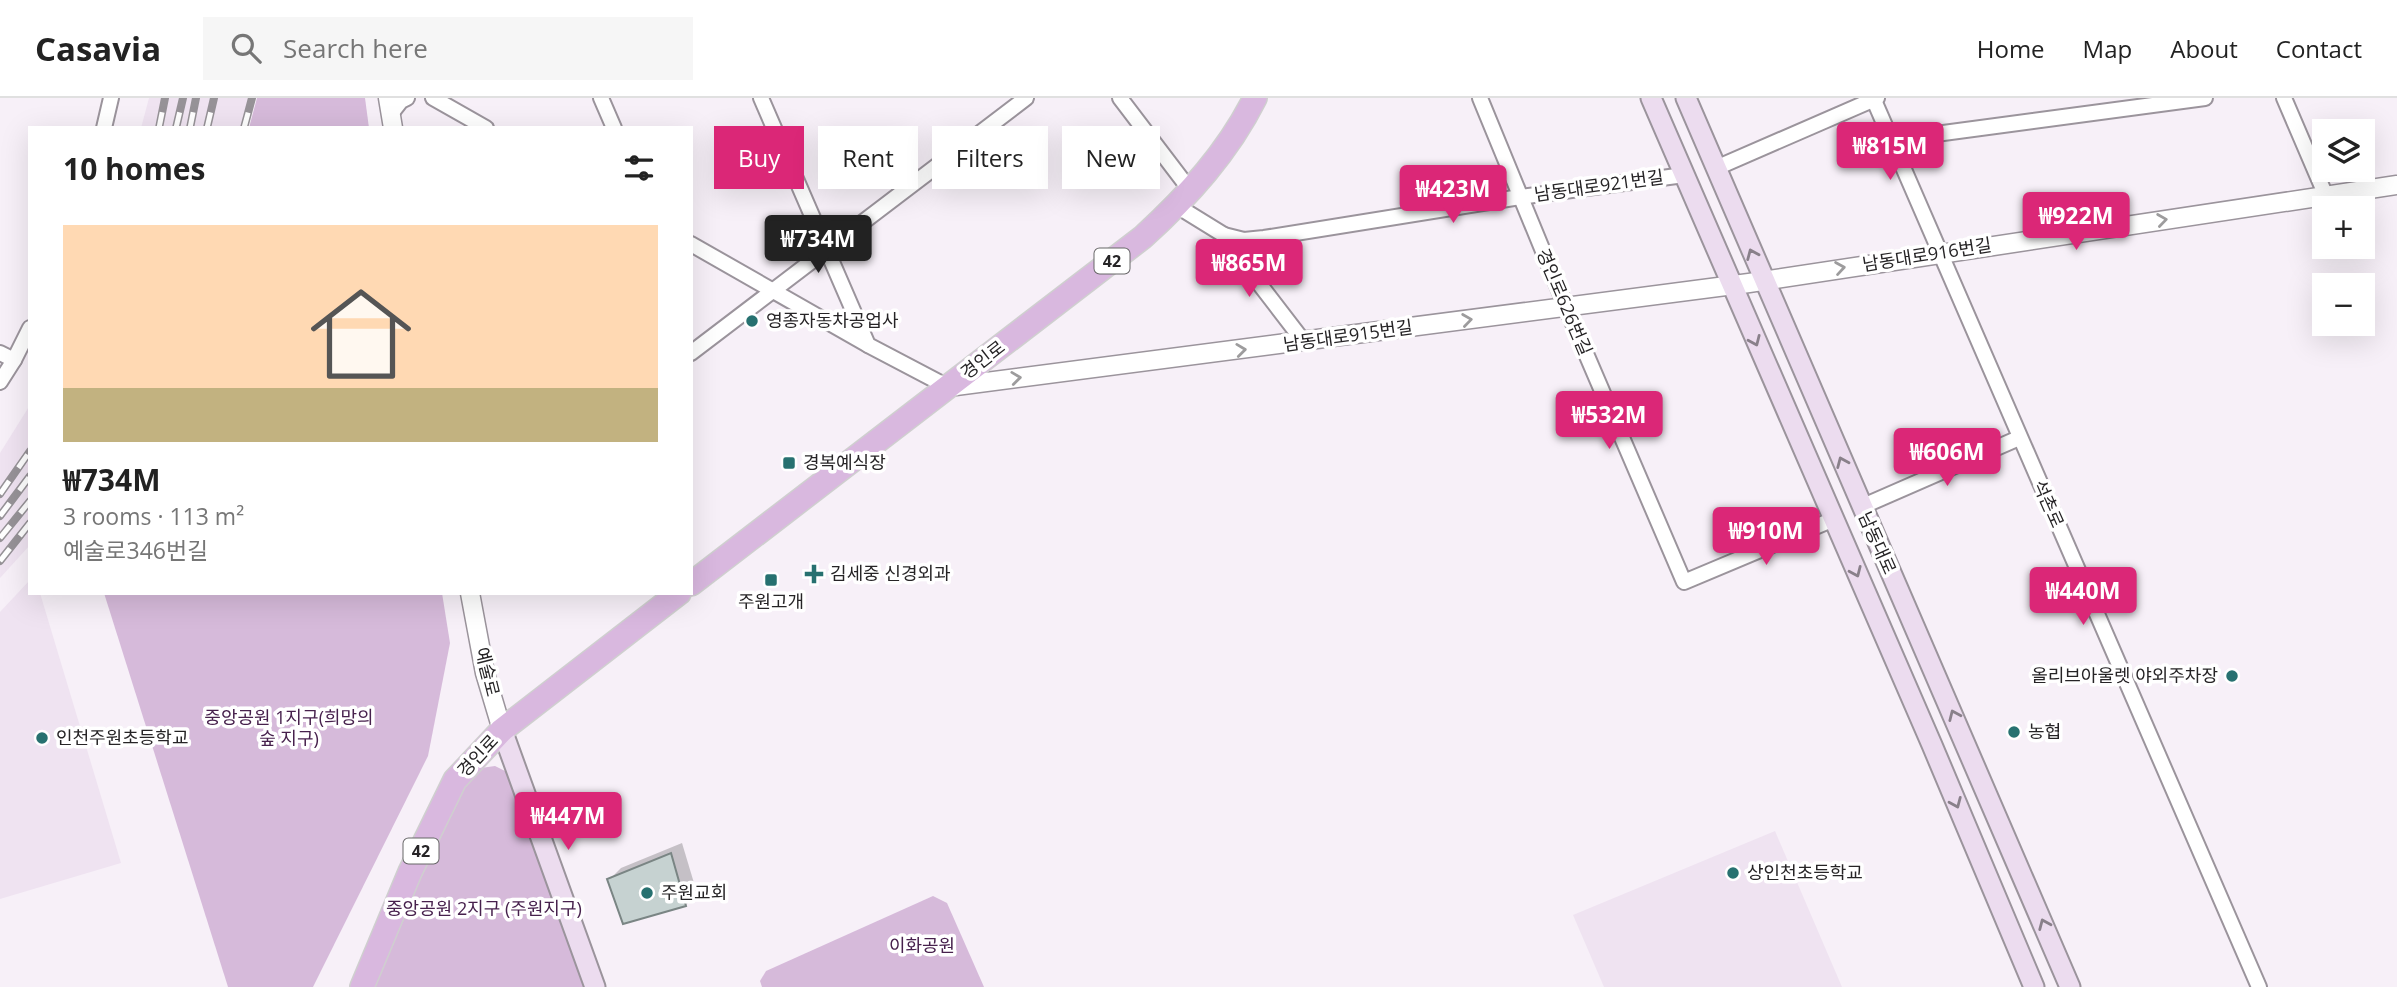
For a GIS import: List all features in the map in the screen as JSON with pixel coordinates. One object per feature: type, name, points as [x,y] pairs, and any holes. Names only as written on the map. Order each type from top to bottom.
[{"type":"main road","points":[[1651,98],[1684,175],[1747,283],[1834,519],[2034,987]]},
{"type":"main road","name":"남동대로","points":[[1686,98],[1716,168],[1747,283],[1861,507],[1962,732],[2070,987]]},
{"type":"main road","name":"경인로","points":[[693,582],[1143,237],[1184,198],[1231,140],[1254,101]]},
{"type":"main road","name":"경인로","points":[[362,987],[410,872],[456,780],[502,730],[676,595]]},
{"type":"main road","name":"예술로","points":[[502,730],[595,987]]},
{"type":"street","points":[[104,126],[111,98]]},
{"type":"street","points":[[390,114],[407,98]]},
{"type":"street","points":[[433,98],[482,126]]},
{"type":"street","points":[[601,98],[613,126]]},
{"type":"street","points":[[761,98],[868,345]]},
{"type":"street","points":[[693,351],[1026,98]]},
{"type":"street","points":[[1120,98],[1184,198],[1224,235],[1304,342]]},
{"type":"street","name":"경인로626번길","points":[[1480,98],[1684,582],[1834,519]]},
{"type":"street","points":[[1716,168],[1875,98]]},
{"type":"street","name":"석촌로","points":[[1875,98],[1939,253],[2259,987]]},
{"type":"street","points":[[1891,140],[2205,98]]},
{"type":"street","points":[[2284,98],[2326,196]]},
{"type":"street","name":"남동대로921번길","points":[[1224,235],[1244,240],[1264,238],[1520,197],[1684,175]]},
{"type":"street","name":"남동대로916번길","points":[[2326,196],[2397,185]]},
{"type":"street","name":"남동대로916번길","points":[[1747,283],[2312,198]]},
{"type":"street","points":[[693,245],[868,345],[948,387]]},
{"type":"street","name":"남동대로915번길","points":[[948,387],[1747,283]]},
{"type":"street","points":[[0,382],[28,332]]},
{"type":"street","points":[[0,353],[14,360]]},
{"type":"street","points":[[1861,507],[2019,438]]},
{"type":"street","name":"예술로","points":[[470,595],[485,673],[502,730]]},
{"type":"shaded area","points":[[149,98],[254,98],[247,126],[142,126]]},
{"type":"shaded area","points":[[28,408],[28,547],[0,578],[0,453]]},
{"type":"shaded area","name":"인천주원초등학교","points":[[28,582],[28,595],[41,595],[121,863],[0,899],[0,612]]},
{"type":"shaded area","name":"상인천초등학교","points":[[1775,831],[1842,987],[1604,987],[1573,915]]},
{"type":"green space","points":[[257,98],[365,98],[369,126],[250,126]]},
{"type":"green space","name":"중앙공원 1지구(희망의 숲 지구)","points":[[105,595],[442,595],[450,643],[428,756],[313,987],[228,987]]},
{"type":"green space","name":"중앙공원 2지구 (주원지구)","points":[[495,766],[507,772],[529,803],[596,987],[362,987],[455,780],[481,768]]},
{"type":"green space","name":"이화공원","points":[[933,896],[947,903],[984,987],[762,987],[760,981],[766,971]]},
{"type":"building","name":"주원교회","points":[[671,853],[686,906],[623,924],[607,879]]},
{"type":"railway","points":[[159,126],[165,98]]},
{"type":"railway","points":[[176,126],[183,98]]},
{"type":"railway","points":[[190,126],[196,98]]},
{"type":"railway","points":[[207,126],[214,98]]},
{"type":"railway","points":[[245,126],[252,98]]},
{"type":"railway","points":[[0,494],[28,454]]},
{"type":"railway","points":[[0,516],[28,479]]},
{"type":"railway","points":[[0,538],[28,503]]},
{"type":"railway","points":[[0,561],[28,526]]},
{"type":"place","name":"영종자동차공업사","points":[[752,321]]},
{"type":"place","name":"경복예식장","points":[[789,463]]},
{"type":"place","name":"김세중 신경외과","points":[[814,574]]},
{"type":"place","name":"주원고개","points":[[771,580]]},
{"type":"place","name":"올리브아울렛 야외주차장","points":[[2232,676]]},
{"type":"place","name":"농협","points":[[2014,732]]},
{"type":"place","name":"인천주원초등학교","points":[[42,738]]},
{"type":"place","name":"상인천초등학교","points":[[1733,873]]},
{"type":"place","name":"주원교회","points":[[647,893]]}]
